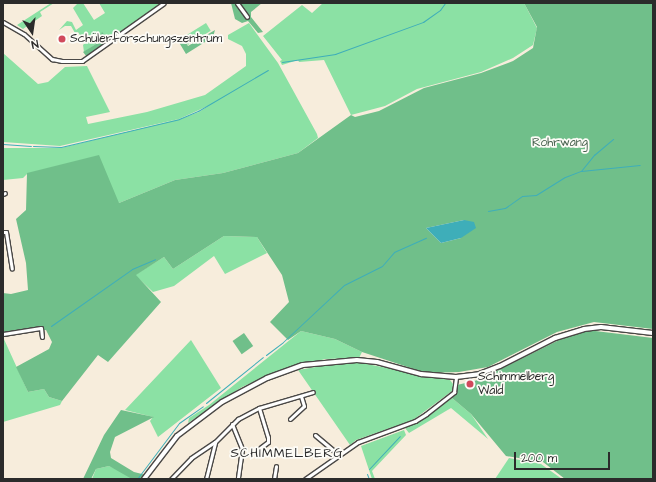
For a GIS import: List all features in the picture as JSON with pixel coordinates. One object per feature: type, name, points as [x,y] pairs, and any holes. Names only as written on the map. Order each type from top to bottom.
[{"type":"street","points":[[3,22],[24,34],[52,58],[62,62],[82,61],[164,3]]},
{"type":"street","points":[[237,3],[247,17]]},
{"type":"street","points":[[4,232],[12,269]]},
{"type":"street","points":[[144,479],[163,451],[203,415],[241,390],[286,370],[322,362],[357,360],[377,362],[421,374],[456,377],[479,374],[500,366],[555,338],[584,329],[601,327],[653,333]]},
{"type":"street","points":[[3,334],[41,328],[42,337]]},
{"type":"street","points":[[305,479],[365,439],[415,421],[426,414],[454,392],[456,377]]},
{"type":"street","points":[[171,479],[191,458],[215,442],[232,424],[259,408],[313,392]]},
{"type":"street","points":[[290,419],[304,406],[301,396]]},
{"type":"street","points":[[259,408],[268,437],[268,442],[260,448]]},
{"type":"street","points":[[232,424],[242,449],[238,479]]},
{"type":"street","points":[[316,435],[339,455]]},
{"type":"street","points":[[206,479],[215,442]]},
{"type":"street","points":[[274,479],[276,466]]},
{"type":"green space","points":[[51,3],[54,3],[40,12],[42,16],[23,29],[17,25]]},
{"type":"green space","points":[[78,3],[83,3],[94,20],[105,13],[99,3],[162,3],[110,41],[102,33],[96,44],[84,52],[83,45],[85,43],[78,32],[75,33],[71,26],[65,26],[59,30],[67,21],[72,22],[76,30],[83,25],[73,8]]},
{"type":"green space","points":[[231,3],[262,3],[251,12],[251,17],[263,32],[258,33],[248,21],[242,23],[235,19]]},
{"type":"green space","points":[[323,3],[524,3],[537,28],[533,45],[513,58],[481,72],[417,89],[385,106],[351,115],[324,60],[299,62],[298,60],[282,65],[280,61],[282,60],[263,36],[302,5],[312,13]]},
{"type":"green space","name":"Rohrwang","points":[[524,3],[653,3],[653,329],[594,322],[557,332],[488,367],[459,372],[426,373],[362,352],[335,339],[301,331],[288,340],[270,322],[289,302],[282,275],[257,237],[224,236],[173,269],[164,257],[136,275],[161,302],[108,362],[98,355],[62,401],[49,397],[44,389],[28,392],[16,367],[49,349],[52,342],[46,330],[3,335],[3,293],[11,294],[28,290],[26,263],[16,219],[26,210],[27,173],[99,155],[119,203],[175,180],[223,173],[298,153],[351,115],[355,117],[379,111],[424,88],[481,73],[513,61],[533,48],[537,27]],"holes":[[[464,220],[461,238],[441,243],[426,228]]]},
{"type":"green space","points":[[206,23],[211,31],[188,45],[183,37]]},
{"type":"green space","points":[[249,23],[278,63],[317,134],[318,138],[298,153],[223,173],[175,180],[119,203],[28,173],[23,178],[3,180],[3,148],[61,148],[180,119],[199,112],[210,105],[179,119],[60,146],[3,142],[3,53],[38,84],[48,82],[65,67],[87,66],[110,112],[86,117],[88,124],[147,112],[205,95],[246,66],[246,54],[242,46],[228,39],[228,35]]},
{"type":"green space","points":[[215,30],[213,37],[186,54],[177,39],[183,38],[188,46]]},
{"type":"green space","points":[[102,32],[110,41],[87,57],[83,52],[96,44]]},
{"type":"green space","points":[[224,236],[257,237],[267,253],[225,274],[214,256],[174,286],[153,292],[135,275],[164,257],[173,269]]},
{"type":"green space","points":[[587,330],[653,338],[653,479],[565,479],[543,462],[506,456],[471,414],[452,398],[457,385],[478,380],[559,340]]},
{"type":"green space","points":[[301,331],[335,339],[362,352],[359,358],[325,359],[269,375],[242,387],[188,423],[189,418],[209,405]]},
{"type":"green space","points":[[244,333],[253,346],[242,354],[233,341]]},
{"type":"green space","points":[[3,337],[28,392],[44,389],[49,397],[62,401],[60,405],[3,422]]},
{"type":"green space","points":[[191,340],[221,388],[158,437],[150,421],[153,417],[125,410]]},
{"type":"green space","points":[[351,361],[450,380],[453,384],[452,391],[413,420],[356,440],[350,445],[298,370]]},
{"type":"green space","points":[[452,398],[471,414],[488,439],[451,408],[409,433],[405,428],[425,418]]},
{"type":"green space","points":[[121,410],[154,417],[115,437],[110,452],[111,458],[134,472],[146,475],[144,479],[132,479],[109,466],[96,469],[91,479],[83,479],[104,435]]},
{"type":"green space","points":[[404,430],[406,435],[372,471],[375,479],[372,479],[361,446]]},
{"type":"green space","points":[[509,458],[541,464],[562,479],[495,479]]},
{"type":"green space","points":[[109,466],[133,477],[132,479],[92,479],[96,469]]},
{"type":"water","points":[[464,220],[474,222],[476,228],[461,238],[441,243],[426,228]]},
{"type":"waterway","points":[[282,62],[335,54],[423,22],[440,10],[445,3]]},
{"type":"waterway","points":[[33,146],[61,147],[179,119],[198,111],[268,70]]},
{"type":"waterway","points":[[581,171],[594,155],[613,139]]},
{"type":"waterway","points":[[3,144],[31,146]]},
{"type":"waterway","points":[[488,211],[505,208],[522,196],[536,195],[565,177],[581,171],[640,165]]},
{"type":"waterway","points":[[266,355],[283,342],[344,285],[382,266],[394,252],[426,238]]},
{"type":"waterway","points":[[51,326],[132,269],[155,259]]},
{"type":"waterway","points":[[206,403],[263,357]]},
{"type":"waterway","points":[[137,479],[179,423],[203,406]]},
{"type":"waterway","points":[[369,469],[400,436]]},
{"type":"waterway","points":[[367,474],[369,479]]},
{"type":"place","name":"Schülerforschungszentrum","points":[[62,39]]},
{"type":"place","name":"Schimmelberg Wald","points":[[470,384]]},
{"type":"district","name":"SCHIMMELBERG","points":[[287,453]]}]
